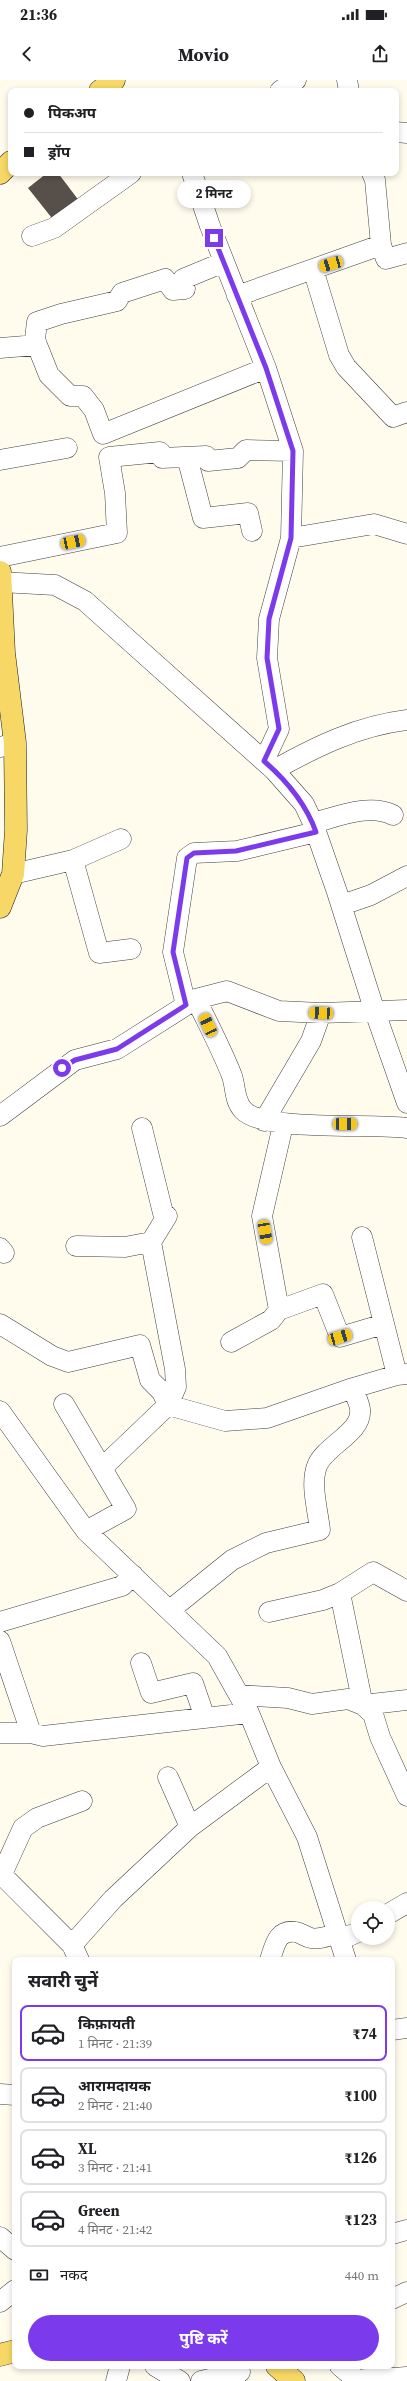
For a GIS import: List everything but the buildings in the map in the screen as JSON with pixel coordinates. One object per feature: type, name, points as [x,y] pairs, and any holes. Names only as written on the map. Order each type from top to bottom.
[{"type":"main road","points":[[104,88],[114,80]]},
{"type":"main road","points":[[0,173],[8,165]]},
{"type":"main road","points":[[0,579],[4,699],[7,745],[16,830],[13,874],[0,907]]},
{"type":"main road","points":[[0,2355],[12,2352]]},
{"type":"main road","points":[[280,2369],[294,2381]]},
{"type":"street","points":[[284,88],[296,80]]},
{"type":"street","points":[[32,236],[54,228],[127,176]]},
{"type":"street","points":[[193,176],[224,262],[266,368],[293,451],[291,538],[269,619],[267,658],[279,729],[269,766]]},
{"type":"street","points":[[373,176],[381,245],[386,259],[407,253]]},
{"type":"street","points":[[237,296],[381,245]]},
{"type":"street","points":[[224,262],[183,279],[185,289],[173,290],[166,279],[122,293],[117,301],[61,314],[37,322],[35,339],[37,345],[49,374],[70,396],[83,396],[94,410],[103,434],[266,368]]},
{"type":"street","points":[[313,269],[331,330],[346,367],[393,417],[407,412]]},
{"type":"street","points":[[0,348],[37,345]]},
{"type":"street","points":[[0,460],[67,448]]},
{"type":"street","points":[[0,557],[117,533],[115,493],[109,458],[160,452],[162,458],[206,456],[208,461],[238,458],[246,450],[293,451]]},
{"type":"street","points":[[186,457],[203,518],[248,513],[252,531]]},
{"type":"street","points":[[291,538],[374,524],[407,534]]},
{"type":"street","points":[[0,579],[56,585],[85,601],[269,766],[304,804],[315,827],[342,905],[374,1010],[407,1103]]},
{"type":"street","points":[[269,766],[356,730],[407,720]]},
{"type":"street","points":[[393,815],[385,811],[359,811],[315,827],[236,851],[194,853],[187,858],[173,952],[191,1002],[232,1077],[236,1099],[244,1111],[274,1123],[376,1124],[407,1128]]},
{"type":"street","points":[[13,874],[73,860],[121,839]]},
{"type":"street","points":[[73,860],[99,953],[131,949]]},
{"type":"street","points":[[342,905],[371,895],[407,876]]},
{"type":"street","points":[[0,1116],[75,1060],[117,1049],[191,1002],[227,991],[279,1011],[321,1013],[407,1010]]},
{"type":"street","points":[[279,1310],[262,1216],[274,1123],[321,1013]]},
{"type":"street","points":[[102,1468],[168,1405],[176,1387],[175,1369],[151,1242],[168,1216],[163,1213],[142,1128]]},
{"type":"street","points":[[0,1324],[52,1356],[68,1362],[140,1345],[150,1380],[162,1392],[168,1405],[225,1421],[268,1418],[353,1388],[402,1375],[384,1324],[362,1237]]},
{"type":"street","points":[[76,1246],[125,1247],[151,1242]]},
{"type":"street","points":[[231,1342],[271,1320],[279,1310],[323,1294],[340,1337],[384,1324]]},
{"type":"street","points":[[170,1610],[232,1560],[266,1543],[320,1530],[314,1480],[317,1465],[333,1445],[349,1432],[359,1418],[360,1409],[353,1388]]},
{"type":"street","points":[[64,1404],[126,1508],[86,1531]]},
{"type":"street","points":[[0,1411],[86,1531],[170,1610],[216,1656],[249,1713],[271,1767],[307,1837],[346,1935],[346,1957]]},
{"type":"street","points":[[269,1612],[323,1600],[340,1593],[373,1572],[407,1591]]},
{"type":"street","points":[[0,1622],[122,1586],[133,1575]]},
{"type":"street","points":[[340,1593],[363,1705]]},
{"type":"street","points":[[0,1641],[31,1733]]},
{"type":"street","points":[[141,1663],[151,1693],[192,1683],[205,1718]]},
{"type":"street","points":[[239,1695],[288,1698],[312,1704],[348,1699],[363,1705],[373,1714],[380,1737],[407,1796]]},
{"type":"street","points":[[363,1705],[407,1700]]},
{"type":"street","points":[[0,1733],[31,1733],[43,1736],[249,1713]]},
{"type":"street","points":[[82,1801],[37,1818],[24,1828],[1,1873],[75,1953],[113,1899],[190,1827],[271,1767]]},
{"type":"street","points":[[168,1777],[190,1827]]},
{"type":"street","points":[[395,1910],[407,1903]]},
{"type":"street","points":[[271,1957],[278,1937],[285,1932],[297,1932],[310,1938],[346,1935]]},
{"type":"street","points":[[395,2030],[407,2028]]},
{"type":"street","points":[[0,2094],[12,2095]]},
{"type":"street","points":[[395,2233],[407,2230]]},
{"type":"street","points":[[0,2237],[12,2247]]},
{"type":"street","points":[[0,2302],[12,2292]]},
{"type":"street","points":[[395,2298],[407,2292]]},
{"type":"street","points":[[116,2381],[119,2369]]},
{"type":"street","points":[[161,2369],[180,2381]]},
{"type":"street","points":[[345,2369],[364,2380],[407,2377]]},
{"type":"street","points":[[201,2381],[240,2373]]},
{"type":"route","points":[[62,1068],[75,1060],[117,1049],[186,1005],[173,952],[184,869],[187,858],[194,853],[209,851],[236,851],[271,844],[316,832],[304,804],[264,761],[279,729],[267,658],[269,619],[291,538],[293,451],[266,368],[214,238]]}]
